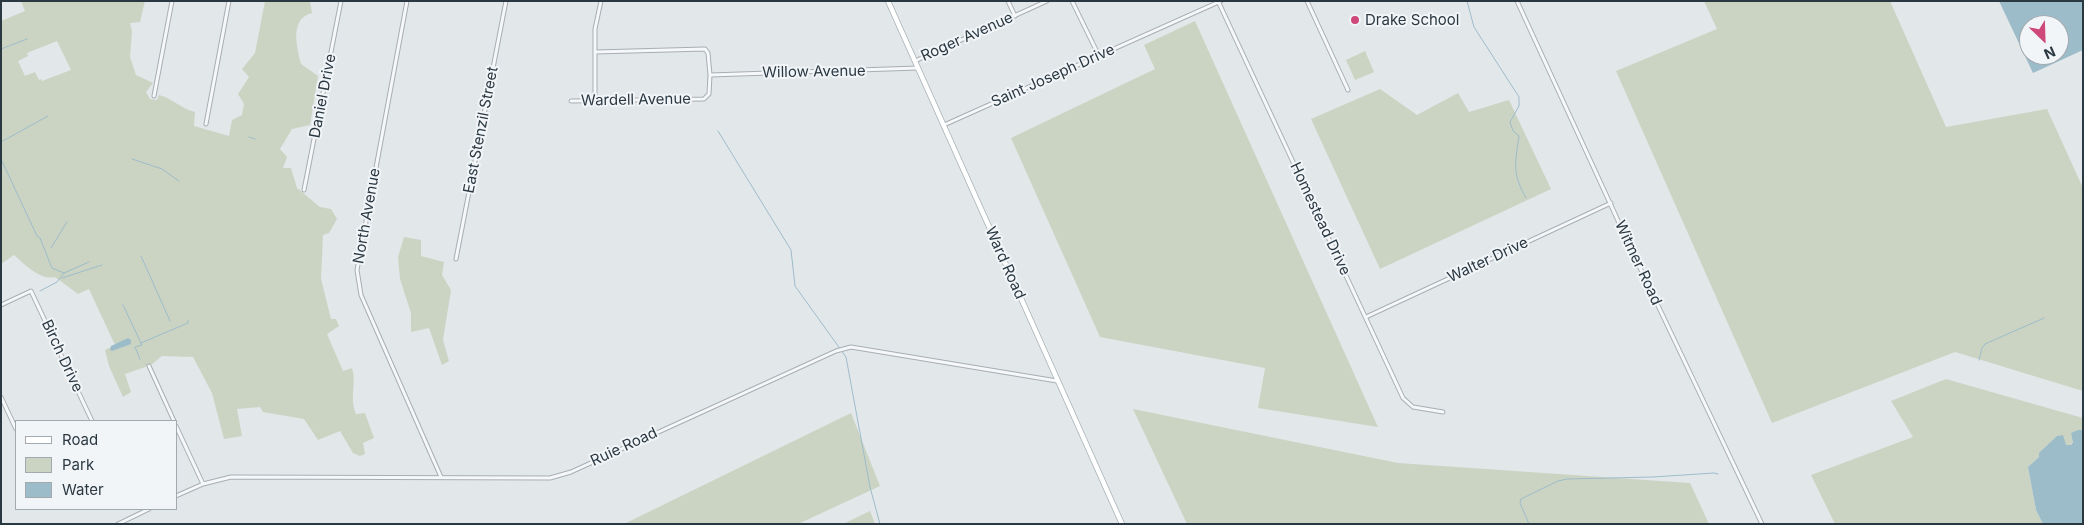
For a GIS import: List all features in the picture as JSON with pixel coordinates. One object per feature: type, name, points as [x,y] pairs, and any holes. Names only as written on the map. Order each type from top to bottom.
[{"type":"main road","name":"Ward Road","points":[[888,1],[1122,524]]},
{"type":"street","points":[[154,96],[172,1]]},
{"type":"street","points":[[206,124],[229,1]]},
{"type":"street","name":"Daniel Drive","points":[[304,190],[341,1]]},
{"type":"street","name":"North Avenue","points":[[407,1],[357,270],[361,295],[441,477]]},
{"type":"street","name":"East Stenzil Street","points":[[456,259],[506,1]]},
{"type":"street","points":[[595,101],[595,29],[601,1]]},
{"type":"street","points":[[1008,1],[1015,16]]},
{"type":"street","name":"Roger Avenue","points":[[914,62],[1048,1]]},
{"type":"street","points":[[1072,1],[1098,56]]},
{"type":"street","points":[[1307,1],[1348,90]]},
{"type":"street","name":"Witmer Road","points":[[1517,1],[1762,524]]},
{"type":"street","name":"Saint Joseph Drive","points":[[944,125],[1219,2]]},
{"type":"street","name":"Homestead Drive","points":[[1219,2],[1404,398],[1413,407],[1442,412]]},
{"type":"street","points":[[595,52],[705,49],[708,53],[710,74]]},
{"type":"street","name":"Willow Avenue","points":[[710,74],[918,68]]},
{"type":"street","name":"Wardell Avenue","points":[[571,101],[704,99],[709,94],[710,74]]},
{"type":"street","name":"Walter Drive","points":[[1366,317],[1611,203]]},
{"type":"street","name":"Birch Drive","points":[[1,305],[31,291],[92,420]]},
{"type":"street","name":"Ruie Road","points":[[178,495],[203,484],[232,477],[550,478],[571,472],[836,351],[851,347],[1057,381]]},
{"type":"street","points":[[149,366],[174,420]]},
{"type":"street","points":[[1,397],[15,427]]},
{"type":"street","points":[[178,430],[203,484]]},
{"type":"street","points":[[134,510],[136,515]]},
{"type":"street","points":[[118,524],[147,510]]},
{"type":"green space","points":[[21,1],[145,1],[140,22],[130,23],[132,31],[130,57],[136,75],[153,83],[146,92],[150,99],[157,100],[159,95],[168,99],[195,112],[194,126],[229,136],[232,120],[242,115],[244,104],[238,94],[249,77],[242,69],[255,53],[265,1],[310,1],[312,13],[300,21],[296,34],[301,64],[318,76],[310,125],[292,129],[280,149],[287,157],[283,168],[291,168],[297,188],[320,207],[331,209],[337,219],[329,233],[323,235],[321,279],[331,319],[336,319],[339,326],[327,334],[343,371],[352,368],[354,408],[356,414],[365,413],[374,438],[363,443],[365,454],[360,456],[353,453],[340,431],[318,440],[304,419],[263,412],[260,407],[237,409],[242,436],[224,439],[212,393],[193,357],[162,356],[151,365],[125,374],[131,392],[123,397],[109,366],[105,350],[115,345],[89,289],[78,294],[55,277],[44,277],[33,271],[14,255],[1,264],[1,21],[25,11]],"holes":[[[57,41],[71,70],[42,81],[41,79],[39,80],[35,72],[25,76],[18,61],[28,56],[27,53]]]},
{"type":"green space","points":[[1704,1],[1890,1],[1946,127],[2047,109],[2083,188],[2083,391],[1955,352],[1772,423],[1616,71],[1717,29]]},
{"type":"green space","points":[[1195,21],[1378,427],[1258,408],[1265,368],[1100,337],[1011,138],[1155,69],[1144,45]]},
{"type":"green space","points":[[1365,51],[1374,72],[1355,80],[1346,60]]},
{"type":"green space","points":[[1380,89],[1417,115],[1458,93],[1469,112],[1509,100],[1551,189],[1380,269],[1311,119]]},
{"type":"green space","points":[[404,237],[421,240],[421,256],[444,262],[442,275],[451,290],[443,340],[449,361],[442,365],[429,328],[411,332],[411,313],[400,279],[398,257]]},
{"type":"green space","points":[[1946,379],[2083,418],[2083,430],[2078,430],[2071,445],[2066,445],[2039,457],[2028,467],[2036,510],[2043,524],[1835,524],[1811,475],[1913,437],[1891,401]]},
{"type":"green space","points":[[1133,409],[1398,463],[1690,483],[1709,524],[1187,524]]},
{"type":"green space","points":[[851,413],[880,486],[798,524],[624,524]]},
{"type":"green space","points":[[870,511],[875,524],[843,524]]},
{"type":"water","points":[[1999,1],[2083,1],[2083,50],[2069,56],[2069,15],[2019,15],[2019,43]]},
{"type":"water","points":[[2029,65],[2050,65],[2033,73]]},
{"type":"water","points":[[128,338],[131,340],[131,344],[112,351],[110,350],[111,346]]},
{"type":"water","points":[[2083,430],[2083,524],[2043,524],[2036,510],[2028,467],[2039,457],[2039,453],[2057,436],[2063,435],[2066,445],[2071,445],[2073,442],[2071,433]]},
{"type":"waterway","points":[[1467,1],[1474,27],[1519,97],[1519,106],[1510,122],[1513,131],[1519,136],[1516,168],[1518,182],[1526,198]]},
{"type":"waterway","points":[[1,49],[27,39]]},
{"type":"waterway","points":[[1,142],[48,116]]},
{"type":"waterway","points":[[718,131],[791,250],[795,286],[846,357],[870,487],[880,524]]},
{"type":"waterway","points":[[249,137],[255,139]]},
{"type":"waterway","points":[[1,159],[37,236],[40,238],[52,268],[64,273]]},
{"type":"waterway","points":[[132,159],[162,169],[179,181]]},
{"type":"waterway","points":[[51,248],[67,222]]},
{"type":"waterway","points":[[141,256],[170,321]]},
{"type":"waterway","points":[[40,291],[57,282],[64,273],[89,262]]},
{"type":"waterway","points":[[62,278],[102,265]]},
{"type":"waterway","points":[[123,305],[142,345],[135,347],[140,359]]},
{"type":"waterway","points":[[1979,360],[1985,344],[2044,318]]},
{"type":"waterway","points":[[141,343],[188,323],[188,320]]},
{"type":"waterway","points":[[1529,524],[1520,503],[1521,499],[1558,481],[1567,479],[1718,474]]},
{"type":"place","name":"Drake School","points":[[1355,20]]}]
